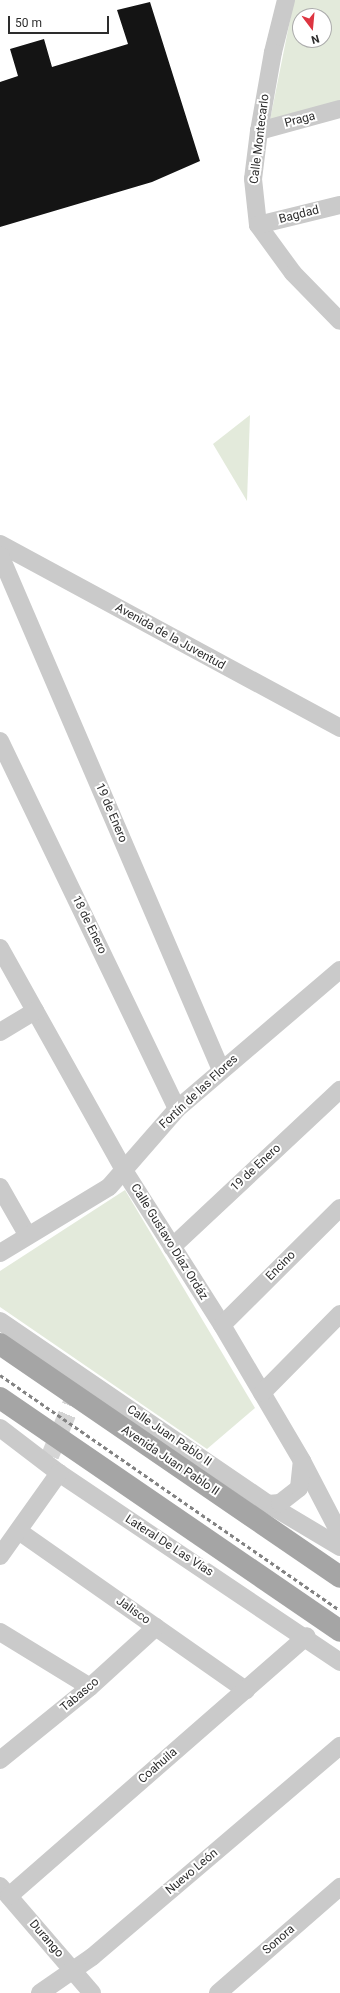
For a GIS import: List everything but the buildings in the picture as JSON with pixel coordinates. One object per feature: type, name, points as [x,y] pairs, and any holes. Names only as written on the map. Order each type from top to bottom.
[{"type":"main road","name":"Avenida Juan Pablo II","points":[[0,1344],[340,1577]]},
{"type":"main road","points":[[0,1398],[340,1631]]},
{"type":"street","name":"Calle Montecarlo","points":[[258,225],[253,179],[272,52],[286,0]]},
{"type":"street","name":"Praga","points":[[259,131],[340,109]]},
{"type":"street","name":"Bagdad","points":[[258,225],[340,205]]},
{"type":"street","points":[[258,225],[293,272],[337,311]]},
{"type":"street","name":"Avenida de la Juventud","points":[[0,544],[340,728]]},
{"type":"street","name":"19 de Enero","points":[[0,555],[221,1070]]},
{"type":"street","name":"18 de Enero","points":[[0,741],[177,1109]]},
{"type":"street","name":"Calle Gustavo Díaz Ordáz","points":[[0,948],[125,1172],[222,1325],[302,1460],[340,1534]]},
{"type":"street","name":"Fortín de las Flores","points":[[0,1252],[109,1187],[125,1172],[177,1109],[340,970]]},
{"type":"street","points":[[0,1032],[35,1012]]},
{"type":"street","name":"19 de Enero","points":[[172,1247],[340,1090]]},
{"type":"street","points":[[0,1187],[28,1236]]},
{"type":"street","name":"Encino","points":[[222,1325],[340,1208]]},
{"type":"street","points":[[262,1393],[340,1314]]},
{"type":"street","name":"Calle Juan Pablo II","points":[[0,1321],[81,1379],[268,1504],[340,1547]]},
{"type":"street","name":"Lateral De Las Vías","points":[[0,1428],[307,1636],[340,1662]]},
{"type":"street","points":[[268,1504],[285,1500],[299,1488],[302,1460]]},
{"type":"street","points":[[0,1556],[20,1532],[52,1464]]},
{"type":"street","name":"Jalisco","points":[[20,1532],[246,1690]]},
{"type":"street","name":"Tabasco","points":[[0,1760],[90,1687],[156,1627]]},
{"type":"street","points":[[0,1632],[90,1687]]},
{"type":"street","name":"Coahuila","points":[[4,1891],[246,1690],[307,1636]]},
{"type":"street","name":"Nuevo León","points":[[40,1993],[71,1968],[92,1957],[340,1746]]},
{"type":"street","name":"Sonora","points":[[218,1993],[340,1887]]},
{"type":"street","name":"Durango","points":[[4,1891],[92,1993]]},
{"type":"green space","points":[[294,0],[340,0],[340,101],[269,125],[292,10],[292,48],[332,48],[332,8],[292,8]]},
{"type":"green space","points":[[250,415],[247,501],[213,444]]},
{"type":"green space","points":[[125,1190],[255,1408],[207,1449],[0,1307],[0,1271]]},
{"type":"tunnel","points":[[50,1456],[80,1383]]},
{"type":"railway","points":[[0,1375],[340,1610]]}]
